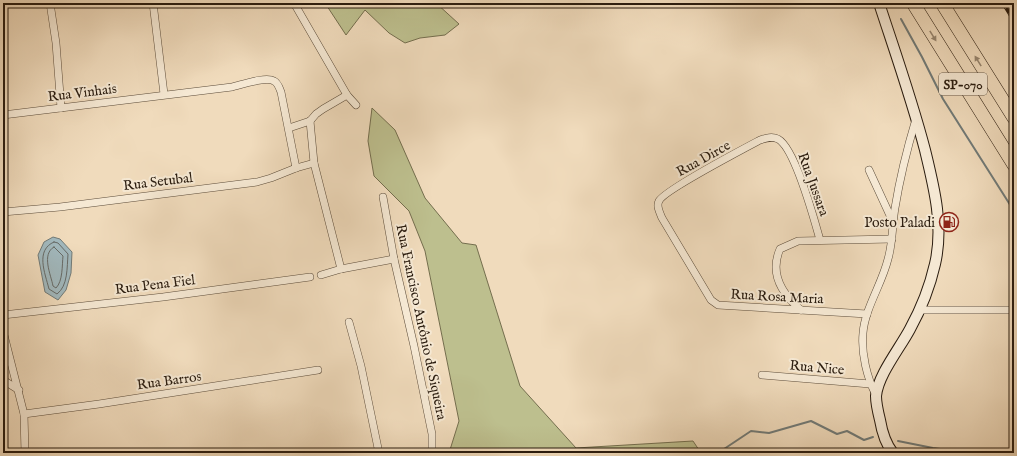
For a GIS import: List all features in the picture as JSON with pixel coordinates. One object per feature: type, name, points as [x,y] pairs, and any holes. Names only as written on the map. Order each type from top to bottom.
[{"type":"highway","name":"SP-070","points":[[913,3],[1014,165]]},
{"type":"highway","name":"SP-070","points":[[942,3],[1014,118]]},
{"type":"main road","points":[[879,3],[917,117],[934,190],[938,219],[939,242],[935,264],[919,310],[883,374],[876,395],[877,408],[884,436],[892,452]]},
{"type":"street","points":[[50,3],[56,43],[61,108]]},
{"type":"street","points":[[153,3],[164,94]]},
{"type":"street","points":[[294,3],[347,95],[356,105]]},
{"type":"street","name":"Rua Vinhais","points":[[3,115],[164,94],[232,87],[262,80],[271,80],[275,81],[278,85],[288,128]]},
{"type":"street","points":[[296,168],[288,128],[310,122],[316,114],[347,95]]},
{"type":"street","points":[[876,395],[870,384],[863,346],[863,327],[889,258],[903,164],[917,117]]},
{"type":"street","points":[[310,122],[314,163],[340,269]]},
{"type":"street","name":"Rua Dirce","points":[[662,218],[658,207],[658,201],[663,196],[760,140],[768,138],[779,139]]},
{"type":"street","name":"Rua Jussara","points":[[779,139],[784,144],[793,160],[820,240]]},
{"type":"street","name":"Rua Setubal","points":[[3,212],[60,207],[257,182],[314,163]]},
{"type":"street","points":[[869,170],[893,223]]},
{"type":"street","name":"Rua Francisco Antônio de Siqueira","points":[[383,197],[394,259],[428,411],[432,434],[432,453]]},
{"type":"street","name":"Rua Rosa Maria","points":[[662,218],[705,291],[714,303],[718,305],[867,314]]},
{"type":"street","points":[[802,310],[792,303],[785,294],[776,274],[775,264],[780,249],[792,242],[798,241],[892,239]]},
{"type":"street","points":[[321,275],[340,269],[394,259]]},
{"type":"street","name":"Rua Pena Fiel","points":[[3,315],[164,297],[310,277]]},
{"type":"street","points":[[919,310],[1014,310]]},
{"type":"street","points":[[349,322],[361,366],[379,453]]},
{"type":"street","points":[[3,331],[24,414],[25,453]]},
{"type":"street","name":"Rua Barros","points":[[24,414],[99,404],[318,370]]},
{"type":"street","name":"Rua Nice","points":[[762,375],[870,384]]},
{"type":"street","points":[[3,380],[19,390]]},
{"type":"green space","points":[[325,3],[436,3],[459,24],[445,35],[420,38],[405,43],[389,33],[365,10],[346,35]]},
{"type":"green space","points":[[372,108],[395,130],[425,198],[462,243],[476,245],[520,386],[576,448],[693,441],[701,453],[449,453],[459,421],[425,251],[409,211],[374,176],[368,141]]},
{"type":"water","points":[[53,237],[60,239],[72,252],[71,273],[66,290],[58,300],[45,292],[38,255],[44,242]]},
{"type":"waterway","points":[[901,19],[943,99],[1014,211]]},
{"type":"waterway","points":[[697,453],[708,450],[721,451],[751,431],[769,433],[811,421],[837,434],[847,431],[864,440],[873,437]]},
{"type":"waterway","points":[[898,441],[962,452],[1011,453]]},
{"type":"railway","points":[[1003,3],[1014,21]]},
{"type":"railway","points":[[1011,3],[1014,8]]},
{"type":"place","name":"Posto Paladi","points":[[949,222]]}]
